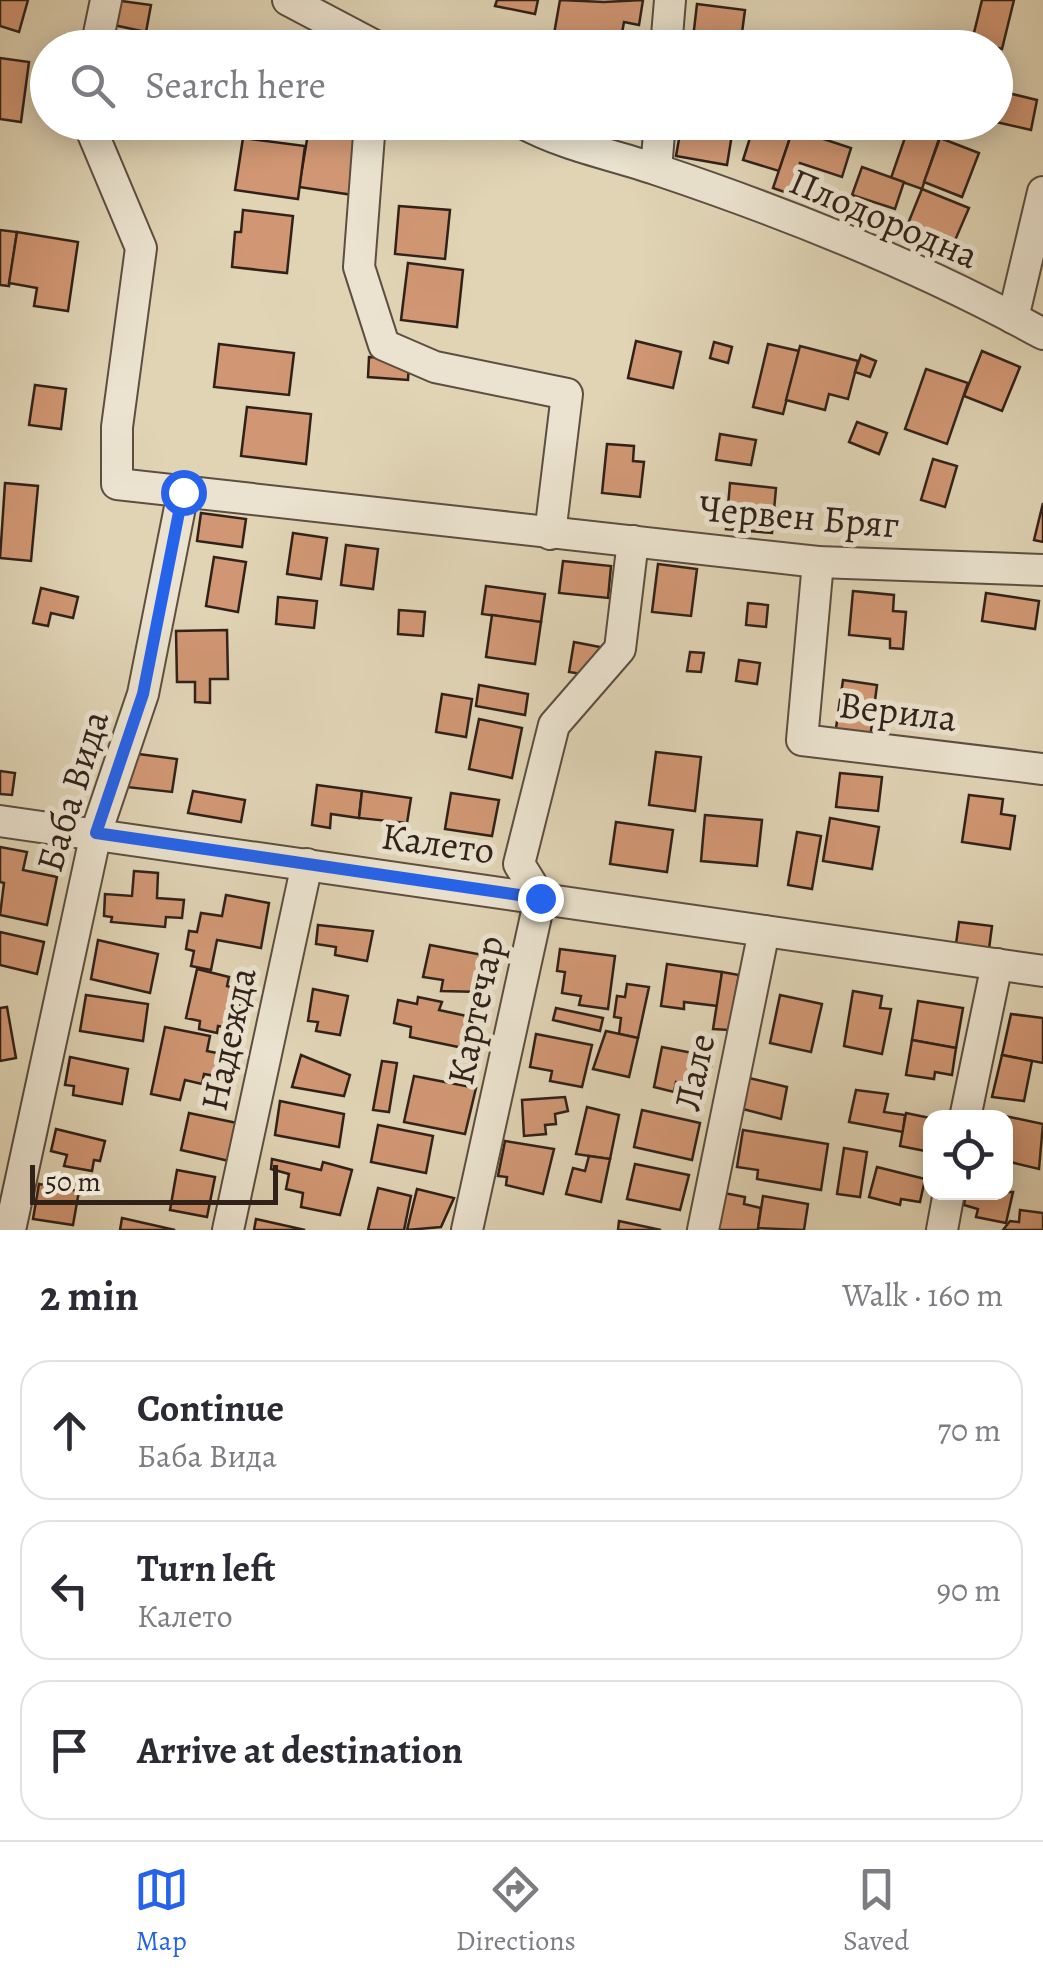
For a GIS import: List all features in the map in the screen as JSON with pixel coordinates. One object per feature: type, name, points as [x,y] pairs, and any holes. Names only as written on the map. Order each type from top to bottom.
[{"type":"street","points":[[100,30],[106,0]]},
{"type":"street","points":[[288,0],[346,30]]},
{"type":"street","points":[[668,30],[670,0]]},
{"type":"street","name":"Червен Бряг","points":[[96,140],[141,248],[116,427],[116,484],[818,562],[1043,570]]},
{"type":"street","points":[[369,140],[360,267],[384,345],[435,366],[566,394],[550,534]]},
{"type":"street","name":"Плодородна","points":[[555,140],[656,169],[843,240],[1043,334]]},
{"type":"street","points":[[656,169],[658,140]]},
{"type":"street","points":[[1013,318],[1043,192]]},
{"type":"street","name":"Баба Вида","points":[[10,1230],[96,833],[143,694],[183,492]]},
{"type":"street","name":"Картечар","points":[[468,1230],[540,898],[519,864],[554,725],[620,648],[634,541]]},
{"type":"street","name":"Верила","points":[[818,562],[802,740],[1043,769]]},
{"type":"street","name":"Калето","points":[[0,820],[1043,970]]},
{"type":"street","name":"Надежда","points":[[228,1230],[307,864]]},
{"type":"street","name":"Лале","points":[[702,1230],[764,931]]},
{"type":"street","points":[[967,1110],[997,964]]},
{"type":"street","points":[[942,1230],[948,1200]]},
{"type":"building","points":[[0,0],[28,0],[19,32],[0,26]]},
{"type":"building","points":[[114,0],[151,5],[146,30],[109,24]]},
{"type":"building","points":[[497,0],[538,0],[535,14],[495,6]]},
{"type":"building","points":[[560,0],[643,0],[639,25],[624,22],[623,30],[555,30]]},
{"type":"building","points":[[982,0],[1014,0],[1007,30],[975,30]]},
{"type":"building","points":[[697,4],[745,10],[742,30],[694,30]]},
{"type":"building","points":[[0,58],[29,62],[21,122],[0,119]]},
{"type":"building","points":[[1013,94],[1037,100],[1031,130],[1013,126]]},
{"type":"building","points":[[243,140],[305,146],[298,199],[235,190]]},
{"type":"building","points":[[307,140],[362,140],[353,195],[299,187]]},
{"type":"building","points":[[679,140],[731,140],[727,165],[676,156]]},
{"type":"building","points":[[749,140],[789,140],[779,171],[743,160]]},
{"type":"building","points":[[789,140],[827,140],[851,148],[842,177],[800,163],[790,194],[773,188]]},
{"type":"building","points":[[904,140],[939,140],[922,189],[891,178]]},
{"type":"building","points":[[939,140],[979,153],[962,197],[924,182]]},
{"type":"building","points":[[862,167],[904,182],[895,209],[852,195]]},
{"type":"building","points":[[922,189],[969,208],[953,245],[907,226]]},
{"type":"building","points":[[399,206],[450,210],[445,259],[395,254]]},
{"type":"building","points":[[243,210],[293,216],[287,273],[232,267],[235,232],[241,232]]},
{"type":"building","points":[[0,230],[17,232],[9,286],[0,285]]},
{"type":"building","points":[[17,232],[78,242],[68,311],[34,306],[37,288],[9,283]]},
{"type":"building","points":[[408,263],[463,270],[457,327],[401,320]]},
{"type":"building","points":[[636,341],[681,352],[673,388],[628,378]]},
{"type":"building","points":[[714,342],[732,347],[728,363],[710,358]]},
{"type":"building","points":[[219,344],[294,353],[289,395],[214,387]]},
{"type":"building","points":[[768,344],[799,351],[783,414],[753,407]]},
{"type":"building","points":[[800,346],[858,361],[848,399],[829,394],[825,410],[786,400]]},
{"type":"building","points":[[982,351],[1020,367],[1002,411],[964,396]]},
{"type":"building","points":[[861,355],[876,361],[870,377],[855,372]]},
{"type":"building","points":[[369,357],[409,360],[408,380],[368,377]]},
{"type":"building","points":[[926,369],[968,383],[947,444],[905,429]]},
{"type":"building","points":[[35,385],[66,389],[61,429],[29,425]]},
{"type":"building","points":[[247,407],[311,414],[306,464],[241,456]]},
{"type":"building","points":[[857,422],[887,433],[879,454],[849,442]]},
{"type":"building","points":[[720,434],[756,440],[751,465],[716,460]]},
{"type":"building","points":[[607,444],[634,446],[633,461],[644,462],[640,497],[602,493]]},
{"type":"building","points":[[933,459],[957,466],[945,507],[921,500]]},
{"type":"building","points":[[5,483],[38,486],[31,561],[0,558]]},
{"type":"building","points":[[730,483],[776,488],[772,533],[726,529]]},
{"type":"building","points":[[1043,503],[1043,542],[1034,540]]},
{"type":"building","points":[[201,513],[246,519],[242,547],[197,541]]},
{"type":"building","points":[[293,533],[327,538],[321,579],[287,574]]},
{"type":"building","points":[[346,545],[378,549],[373,589],[341,585]]},
{"type":"building","points":[[214,557],[246,562],[238,612],[206,606]]},
{"type":"building","points":[[563,561],[611,566],[608,598],[559,593]]},
{"type":"building","points":[[658,564],[697,569],[691,616],[652,612]]},
{"type":"building","points":[[486,586],[545,594],[541,622],[482,614]]},
{"type":"building","points":[[41,588],[78,597],[73,618],[51,613],[48,626],[33,623]]},
{"type":"building","points":[[853,591],[894,595],[893,611],[906,612],[903,649],[890,648],[890,639],[849,635]]},
{"type":"building","points":[[986,593],[1039,601],[1035,629],[982,621]]},
{"type":"building","points":[[278,597],[317,601],[314,628],[276,624]]},
{"type":"building","points":[[748,603],[768,605],[766,627],[746,625]]},
{"type":"building","points":[[399,610],[425,612],[423,636],[398,634]]},
{"type":"building","points":[[492,615],[541,622],[535,664],[486,657]]},
{"type":"building","points":[[227,630],[228,679],[210,679],[210,703],[195,702],[195,682],[177,682],[176,631]]},
{"type":"building","points":[[574,642],[600,647],[595,676],[569,672]]},
{"type":"building","points":[[690,652],[704,653],[701,672],[687,671]]},
{"type":"building","points":[[739,660],[760,663],[757,684],[736,681]]},
{"type":"building","points":[[843,680],[877,685],[870,739],[835,735]]},
{"type":"building","points":[[479,685],[528,694],[525,715],[476,706]]},
{"type":"building","points":[[442,694],[472,699],[466,737],[436,732]]},
{"type":"building","points":[[479,719],[522,728],[512,778],[469,769]]},
{"type":"building","points":[[656,752],[701,757],[695,811],[649,805]]},
{"type":"building","points":[[131,753],[177,759],[172,792],[126,787]]},
{"type":"building","points":[[0,771],[15,773],[12,795],[0,794]]},
{"type":"building","points":[[840,773],[882,777],[878,811],[836,807]]},
{"type":"building","points":[[317,785],[362,791],[359,818],[331,814],[330,828],[312,825]]},
{"type":"building","points":[[193,791],[245,800],[241,822],[188,813]]},
{"type":"building","points":[[362,791],[411,798],[407,823],[359,818]]},
{"type":"building","points":[[451,793],[499,800],[492,836],[445,829]]},
{"type":"building","points":[[969,795],[1003,799],[1001,814],[1015,816],[1010,849],[962,842]]},
{"type":"building","points":[[705,815],[762,820],[757,866],[701,861]]},
{"type":"building","points":[[830,818],[879,827],[872,869],[823,861]]},
{"type":"building","points":[[616,822],[673,830],[667,872],[610,864]]},
{"type":"building","points":[[797,832],[821,836],[812,889],[788,885]]},
{"type":"building","points":[[0,847],[27,852],[23,870],[57,877],[47,925],[0,915],[4,883],[0,882]]},
{"type":"building","points":[[134,871],[158,873],[157,898],[184,900],[182,918],[166,917],[165,927],[111,922],[112,917],[104,916],[105,894],[132,896]]},
{"type":"building","points":[[226,895],[269,903],[261,948],[217,940],[211,970],[191,966],[194,951],[186,949],[189,931],[197,932],[201,913],[222,916]]},
{"type":"building","points":[[959,922],[992,926],[989,949],[956,944]]},
{"type":"building","points":[[318,925],[373,931],[367,961],[335,955],[336,947],[316,944]]},
{"type":"building","points":[[0,932],[44,942],[37,974],[0,965]]},
{"type":"building","points":[[98,940],[158,954],[150,993],[91,979]]},
{"type":"building","points":[[430,945],[488,956],[481,992],[441,991],[443,980],[423,977]]},
{"type":"building","points":[[560,949],[615,956],[608,1009],[579,1005],[581,996],[562,993],[565,972],[557,971]]},
{"type":"building","points":[[667,964],[722,972],[718,1006],[684,1002],[684,1009],[661,1006]]},
{"type":"building","points":[[197,969],[229,977],[227,986],[243,990],[234,1029],[218,1026],[217,1033],[199,1029],[200,1021],[186,1018]]},
{"type":"building","points":[[722,972],[739,975],[729,1030],[713,1029]]},
{"type":"building","points":[[627,984],[649,987],[638,1038],[619,1034],[621,1018],[614,1017],[617,996],[625,997]]},
{"type":"building","points":[[313,989],[348,996],[340,1035],[316,1031],[318,1022],[308,1021]]},
{"type":"building","points":[[853,991],[882,996],[880,1008],[891,1009],[882,1054],[844,1046]]},
{"type":"building","points":[[86,995],[148,1004],[143,1041],[80,1031]]},
{"type":"building","points":[[780,995],[822,1004],[811,1052],[770,1043]]},
{"type":"building","points":[[418,997],[442,1002],[439,1010],[476,1018],[468,1049],[410,1037],[411,1027],[394,1023],[398,1000],[417,1004]]},
{"type":"building","points":[[918,1001],[963,1008],[956,1048],[912,1040]]},
{"type":"building","points":[[7,1007],[16,1058],[0,1061],[0,1008]]},
{"type":"building","points":[[556,1008],[603,1018],[600,1031],[553,1020]]},
{"type":"building","points":[[1011,1014],[1043,1018],[1043,1063],[1002,1055]]},
{"type":"building","points":[[165,1027],[210,1036],[207,1051],[237,1057],[232,1079],[204,1074],[202,1084],[185,1080],[180,1100],[151,1094]]},
{"type":"building","points":[[606,1031],[638,1038],[629,1077],[593,1069]]},
{"type":"building","points":[[536,1034],[592,1045],[582,1087],[550,1081],[552,1071],[530,1067]]},
{"type":"building","points":[[912,1040],[956,1048],[952,1075],[935,1072],[934,1079],[906,1075]]},
{"type":"building","points":[[662,1047],[713,1057],[707,1089],[676,1082],[674,1092],[654,1087]]},
{"type":"building","points":[[301,1055],[350,1075],[344,1096],[292,1087]]},
{"type":"building","points":[[1002,1055],[1032,1061],[1024,1101],[992,1097]]},
{"type":"building","points":[[70,1057],[128,1069],[122,1104],[73,1095],[74,1086],[65,1085]]},
{"type":"building","points":[[382,1061],[397,1063],[389,1112],[373,1110]]},
{"type":"building","points":[[414,1076],[476,1088],[465,1134],[404,1122]]},
{"type":"building","points":[[749,1078],[787,1087],[781,1119],[743,1109]]},
{"type":"building","points":[[856,1090],[888,1094],[884,1112],[905,1115],[903,1132],[849,1122]]},
{"type":"building","points":[[565,1097],[568,1111],[555,1114],[556,1124],[545,1125],[546,1134],[524,1136],[522,1100]]},
{"type":"building","points":[[280,1101],[344,1114],[339,1147],[275,1135]]},
{"type":"building","points":[[587,1107],[619,1115],[610,1159],[576,1154]]},
{"type":"building","points":[[642,1110],[700,1123],[692,1160],[634,1147]]},
{"type":"building","points":[[189,1113],[237,1123],[229,1161],[181,1150]]},
{"type":"building","points":[[906,1113],[923,1117],[923,1151],[900,1146]]},
{"type":"building","points":[[1013,1118],[1043,1124],[1039,1169],[1013,1163]]},
{"type":"building","points":[[378,1125],[433,1136],[426,1173],[371,1162]]},
{"type":"building","points":[[56,1129],[105,1141],[100,1161],[94,1160],[92,1171],[64,1166],[67,1155],[51,1151]]},
{"type":"building","points":[[743,1130],[828,1144],[821,1190],[757,1179],[758,1170],[737,1167]]},
{"type":"building","points":[[505,1141],[554,1149],[543,1194],[506,1185],[507,1177],[498,1176]]},
{"type":"building","points":[[844,1148],[867,1152],[860,1197],[837,1194]]},
{"type":"building","points":[[589,1156],[610,1159],[601,1202],[566,1194],[573,1168],[585,1171]]},
{"type":"building","points":[[272,1159],[321,1170],[323,1162],[352,1170],[340,1215],[301,1207],[303,1193],[286,1189],[289,1174],[271,1169]]},
{"type":"building","points":[[635,1164],[689,1175],[680,1210],[627,1199]]},
{"type":"building","points":[[877,1167],[923,1178],[920,1202],[901,1199],[900,1205],[869,1197]]},
{"type":"building","points":[[177,1170],[215,1177],[207,1217],[170,1210]]},
{"type":"building","points":[[39,1184],[79,1191],[73,1225],[33,1219]]},
{"type":"building","points":[[378,1188],[411,1196],[404,1230],[368,1230]]},
{"type":"building","points":[[417,1189],[454,1198],[441,1227],[407,1230]]},
{"type":"building","points":[[724,1193],[745,1197],[744,1204],[761,1208],[758,1230],[717,1230]]},
{"type":"building","points":[[763,1196],[808,1204],[804,1230],[758,1228]]},
{"type":"building","points":[[965,1200],[1011,1200],[1006,1223],[976,1217],[978,1209],[964,1205]]},
{"type":"building","points":[[1020,1210],[1043,1213],[1043,1230],[1003,1230],[1010,1221],[1019,1222]]},
{"type":"building","points":[[122,1218],[175,1230],[120,1230]]},
{"type":"building","points":[[256,1219],[305,1230],[254,1230]]},
{"type":"building","points":[[619,1221],[661,1230],[618,1230]]},
{"type":"route","points":[[183,492],[143,694],[96,833],[540,898]]}]
